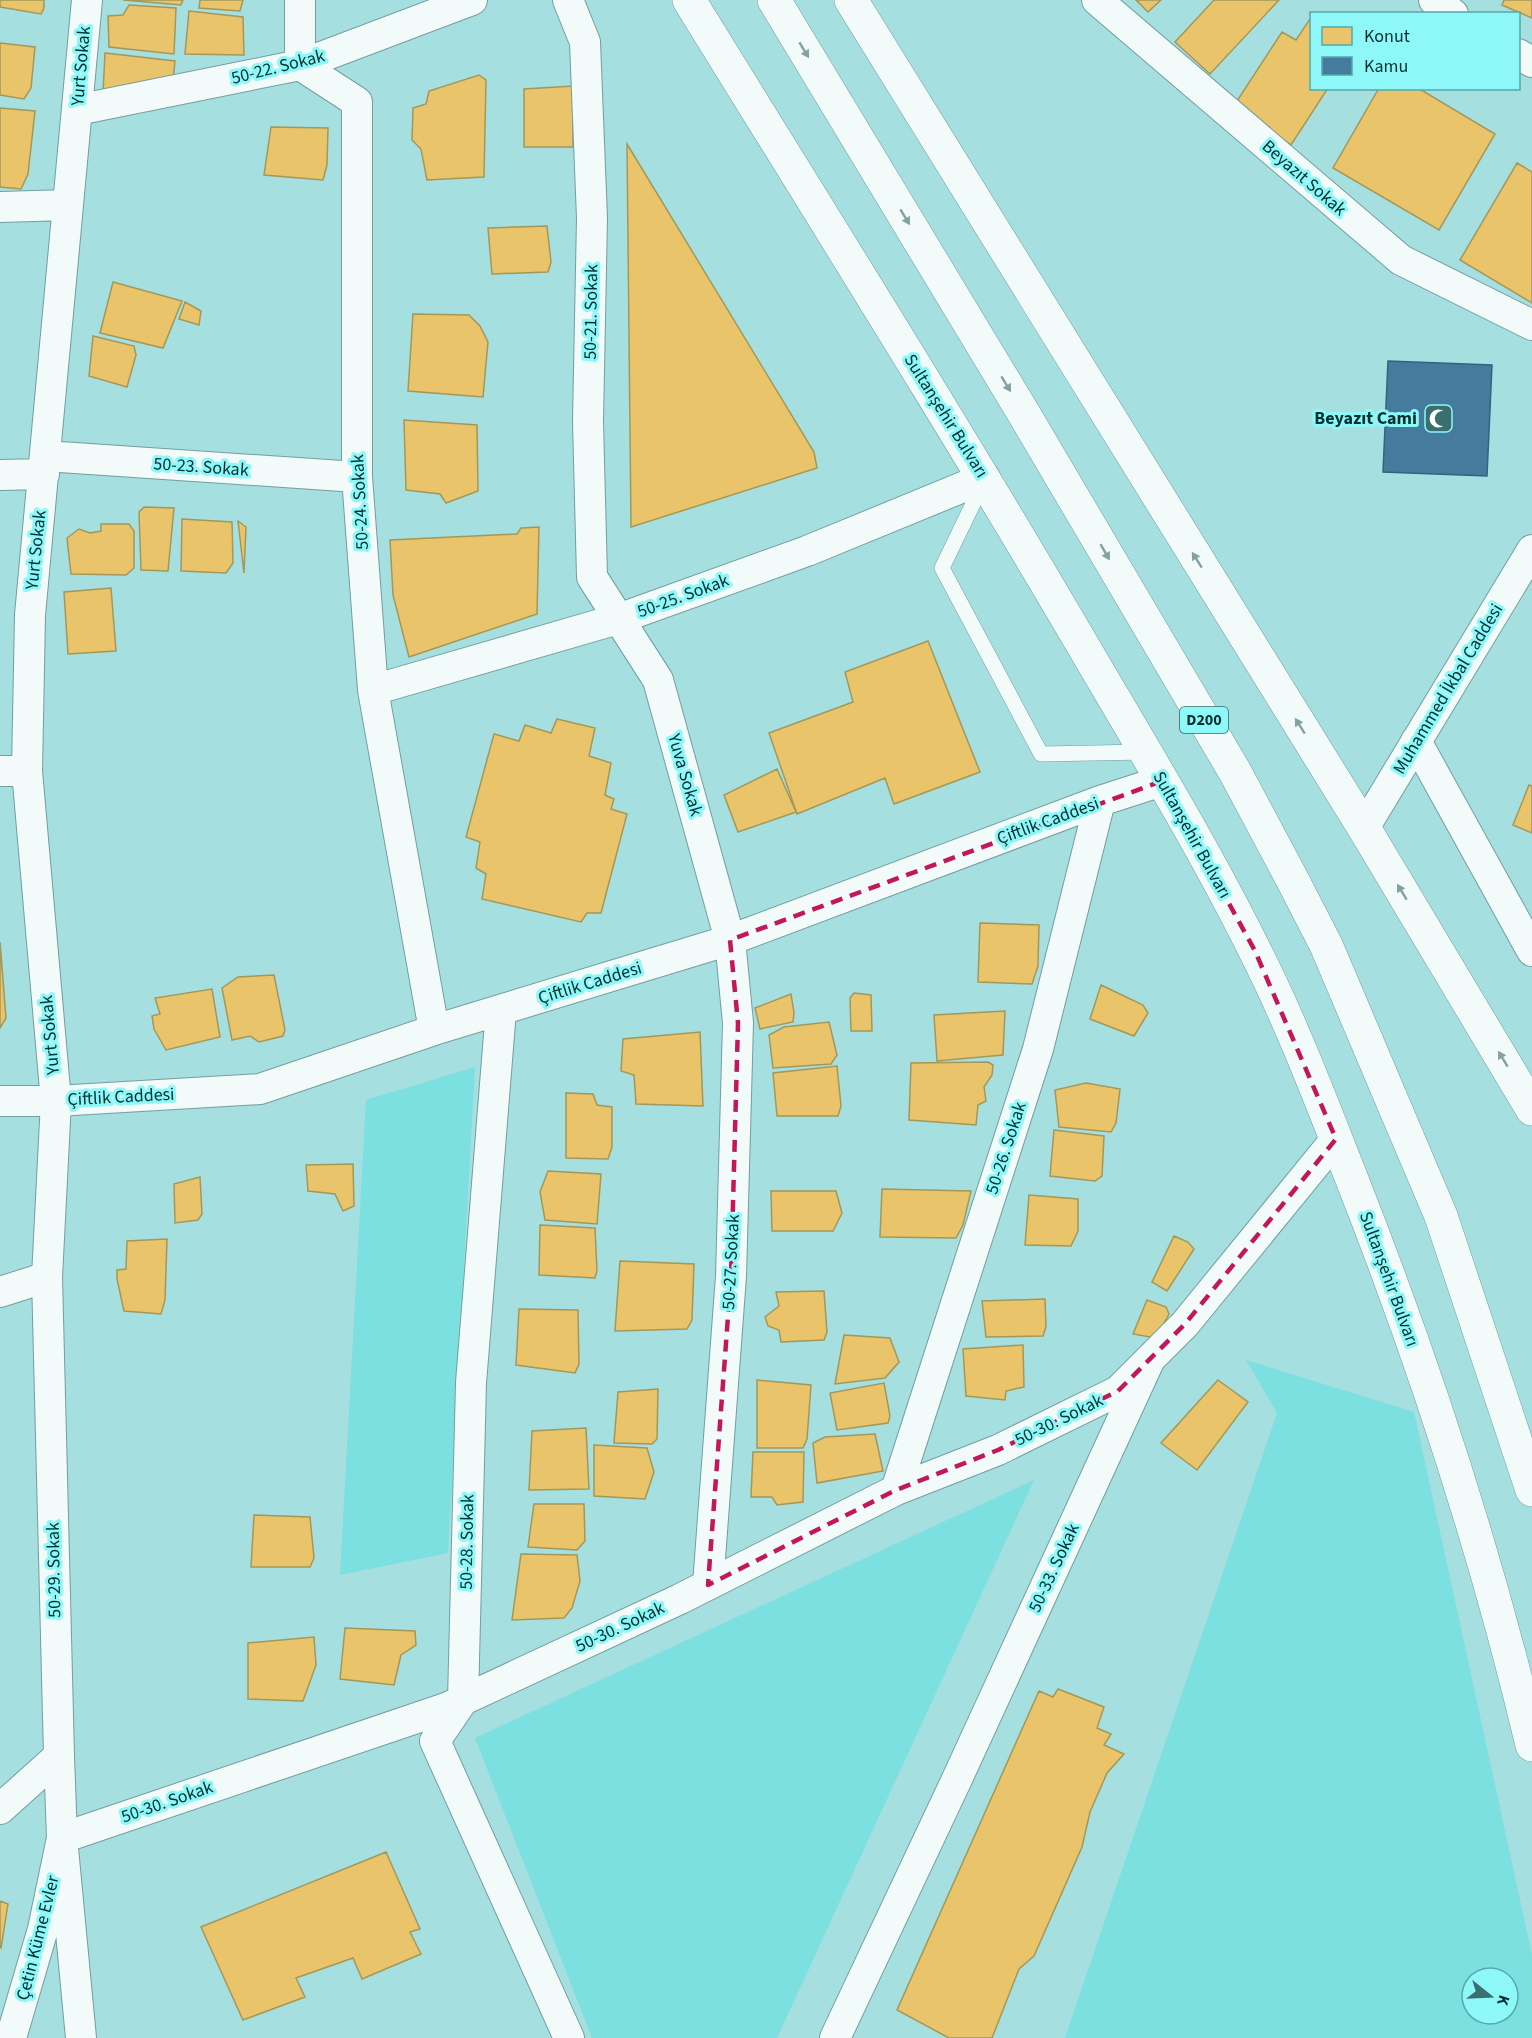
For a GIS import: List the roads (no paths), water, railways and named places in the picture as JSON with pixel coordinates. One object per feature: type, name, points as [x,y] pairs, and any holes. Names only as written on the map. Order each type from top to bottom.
[{"type":"main road","name":"Sultanşehir Bulvarı","points":[[689,0],[985,478],[1145,752],[1255,951],[1289,1023],[1402,1311],[1457,1469],[1492,1586],[1532,1746]]},
{"type":"main road","name":"D200","points":[[774,0],[1024,414],[1234,772],[1326,945],[1441,1216],[1532,1490]]},
{"type":"main road","points":[[851,0],[1364,828],[1532,1109]]},
{"type":"street","name":"Yurt Sokak","points":[[56,1101],[13,771],[30,615],[87,0]]},
{"type":"street","points":[[300,0],[300,65]]},
{"type":"street","name":"50-22. Sokak","points":[[77,110],[300,65],[472,0]]},
{"type":"street","name":"50-21. Sokak","points":[[568,0],[585,42],[592,218],[588,421],[592,577],[618,619]]},
{"type":"street","name":"Beyazıt Sokak","points":[[1097,0],[1401,260],[1532,325]]},
{"type":"street","name":"50-24. Sokak","points":[[300,65],[357,102],[357,477],[374,690],[434,1030]]},
{"type":"street","points":[[0,207],[68,205]]},
{"type":"street","name":"50-23. Sokak","points":[[0,475],[44,465],[357,477]]},
{"type":"street","name":"50-25. Sokak","points":[[374,690],[618,619],[807,551],[985,478]]},
{"type":"street","name":"Muhammed İkbal Caddesi","points":[[1364,828],[1532,550]]},
{"type":"street","name":"Yuva Sokak","points":[[618,619],[658,680],[730,940]]},
{"type":"street","points":[[1416,741],[1529,940]]},
{"type":"street","name":"Çiftlik Caddesi","points":[[0,1101],[56,1101],[260,1089],[434,1030],[730,940],[1100,801],[1162,782]]},
{"type":"street","name":"50-26. Sokak","points":[[896,1490],[1038,1049],[1100,801]]},
{"type":"street","name":"50-27. Sokak","points":[[708,1585],[732,1276],[738,1108],[738,1023],[730,940]]},
{"type":"street","name":"50-28. Sokak","points":[[463,1700],[471,1383],[501,1010]]},
{"type":"street","name":"50-29. Sokak","points":[[56,1101],[47,1277],[59,1756],[62,1838],[81,2038]]},
{"type":"street","name":"50-33. Sokak","points":[[835,2038],[1150,1359],[1185,1324],[1336,1139]]},
{"type":"street","points":[[0,1292],[47,1277]]},
{"type":"street","name":"50-30. Sokak","points":[[62,1838],[446,1708],[708,1585],[896,1490],[998,1450],[1118,1391],[1150,1359]]},
{"type":"street","points":[[463,1700],[435,1742],[569,2038]]},
{"type":"street","points":[[0,1809],[59,1756]]},
{"type":"street","name":"Çetin Küme Evler","points":[[11,2038],[43,1929],[62,1838]]},
{"type":"lane","points":[[985,478],[942,568],[1041,754],[1145,752]]},
{"type":"place","name":"Beyazıt Cami","points":[[1438,418]]}]
